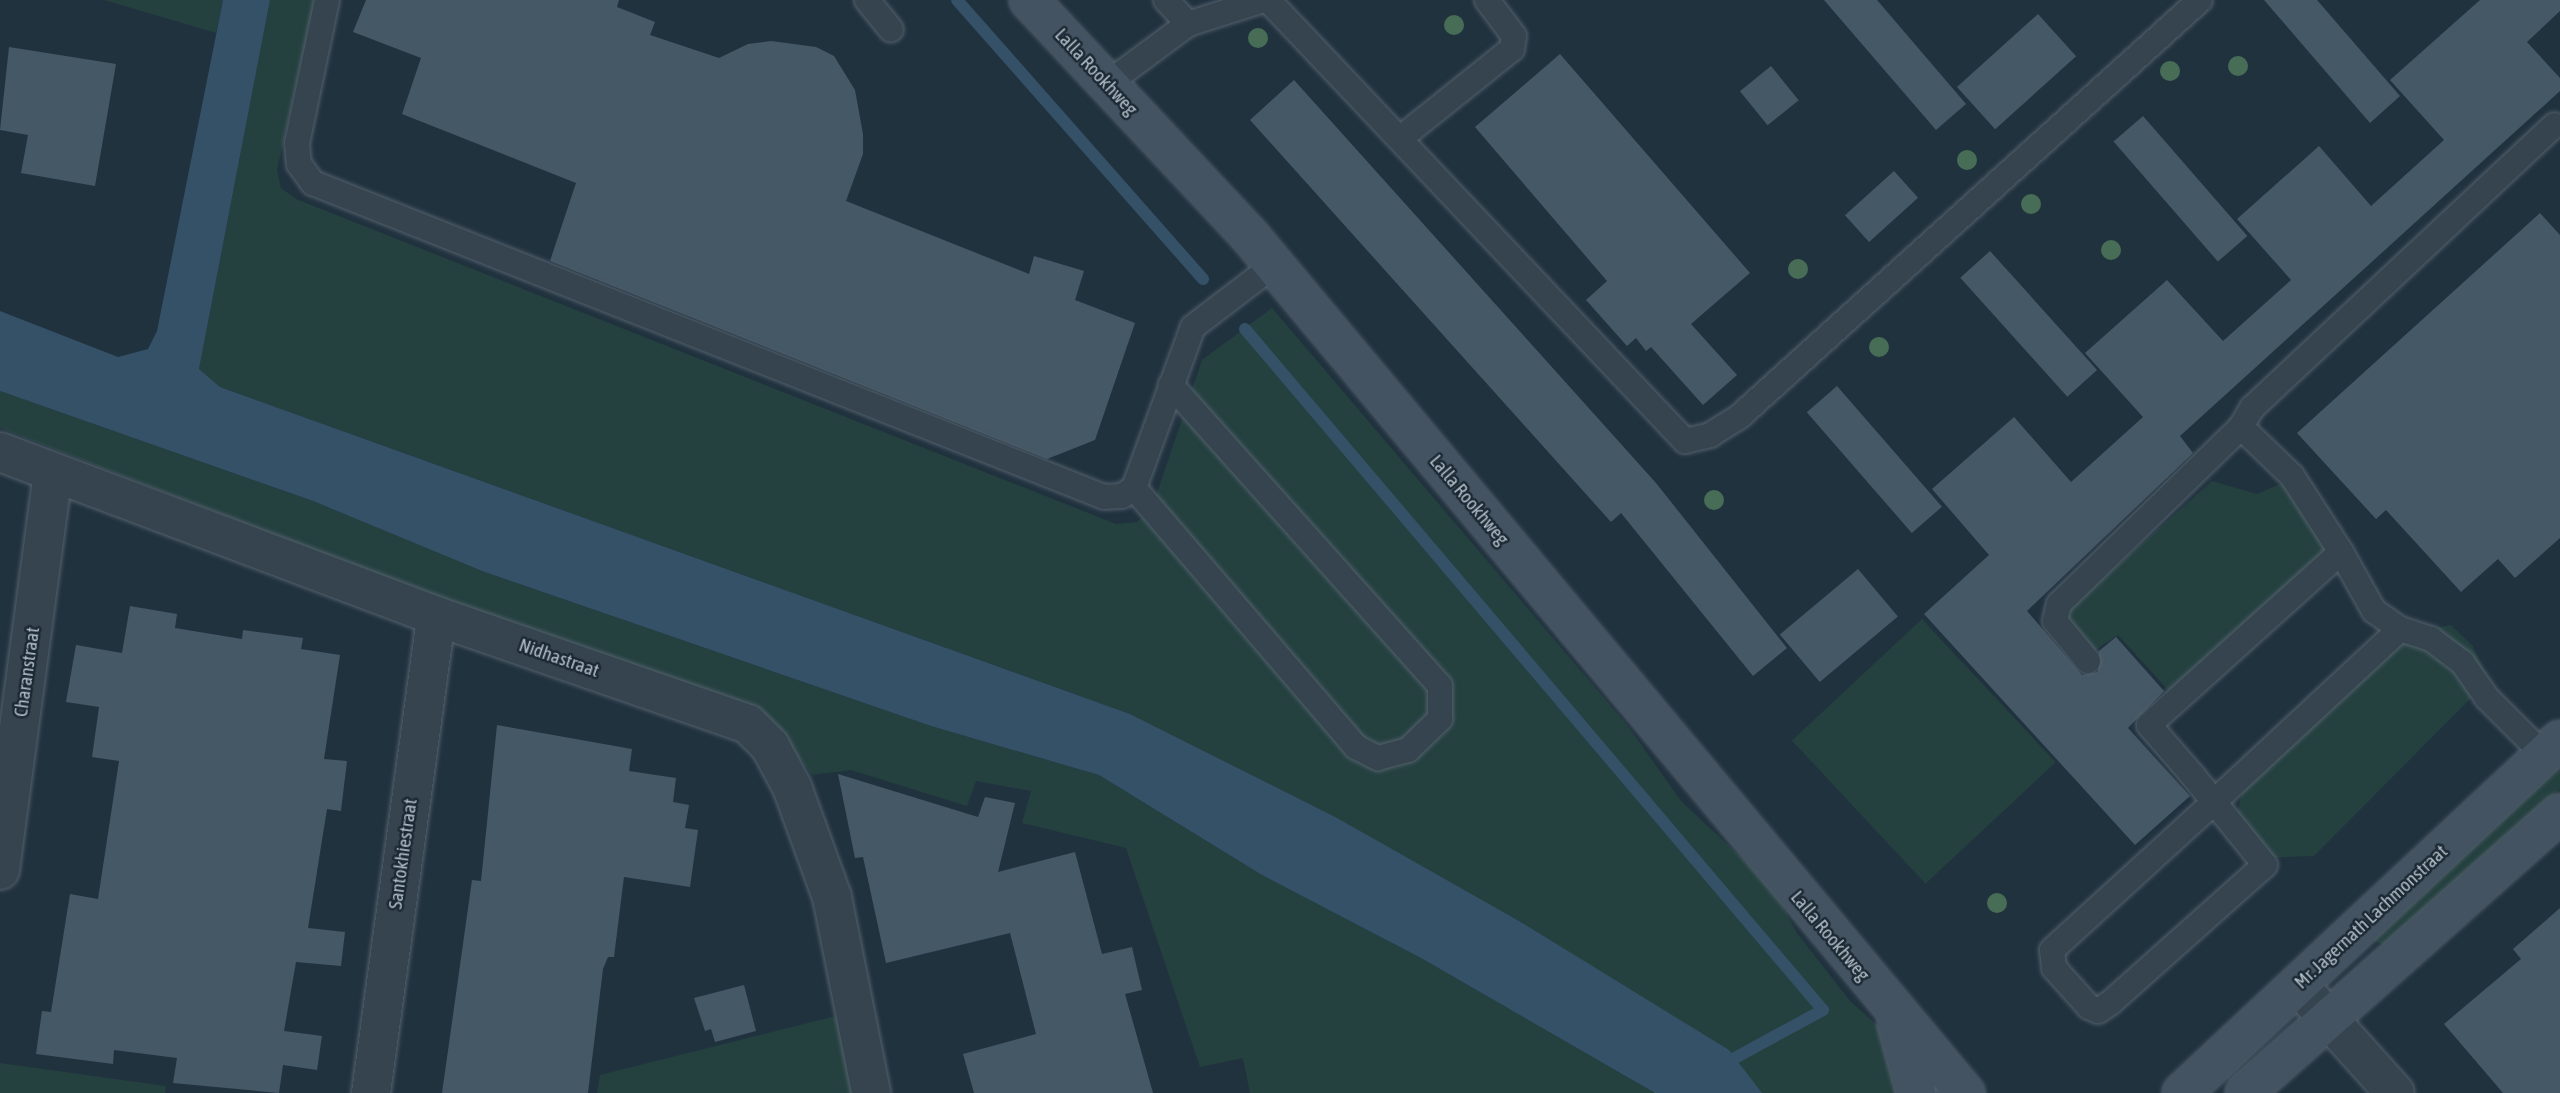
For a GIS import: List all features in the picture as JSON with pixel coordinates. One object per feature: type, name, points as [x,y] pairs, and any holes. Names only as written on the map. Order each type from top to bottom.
[{"type":"street","name":"Lalla Rookhweg","points":[[1029,0],[1274,265],[1893,1012],[1965,1093]]},
{"type":"street","name":"Nidhastraat","points":[[0,452],[53,475],[436,616],[714,710],[748,724],[770,746],[792,787],[832,897],[871,1093]]},
{"type":"street","name":"Charanstraat","points":[[0,867],[53,475]]},
{"type":"street","name":"Santokhiestraat","points":[[371,1093],[436,616]]},
{"type":"street","name":"Mr. Jagernath Lachmonstraat","points":[[2182,1093],[2552,748]]},
{"type":"street","points":[[2245,1093],[2560,813]]},
{"type":"street","points":[[2298,985],[2330,1017],[2395,1093]]},
{"type":"street","name":"Lalla Rookhweg","points":[[1893,1012],[1916,1093]]},
{"type":"lane","points":[[327,0],[297,143],[299,164],[313,183],[332,195],[1104,497],[1122,496],[1134,488],[1193,327],[1274,265]]},
{"type":"lane","points":[[867,0],[891,30]]},
{"type":"lane","points":[[1166,0],[1188,24]]},
{"type":"lane","points":[[1107,84],[1188,24],[1266,0],[1402,137],[1685,441],[1710,435],[1740,416],[2200,0]]},
{"type":"lane","points":[[1402,137],[1512,49],[1514,36],[1487,0]]},
{"type":"lane","points":[[2088,662],[2055,621],[2059,604],[2241,427],[2252,408],[2554,125]]},
{"type":"lane","points":[[1134,488],[1356,747],[1378,758],[1408,750],[1440,719],[1440,686],[1171,386]]},
{"type":"lane","points":[[2241,427],[2292,476],[2341,552],[2374,611],[2400,629],[2431,639],[2462,662],[2487,698],[2552,748]]},
{"type":"lane","points":[[2341,552],[2145,720],[2214,802],[2265,865],[2110,1003],[2098,1011],[2088,1007],[2054,968],[2052,950],[2214,802],[2400,629]]},
{"type":"green space","points":[[104,0],[223,0],[216,33]]},
{"type":"green space","points":[[270,0],[315,0],[277,170],[281,188],[296,199],[1116,524],[1137,522],[1152,508],[1202,360],[1272,308],[1628,726],[1681,801],[1771,885],[1797,933],[1850,1001],[1886,1033],[1906,1093],[1762,1093],[1604,975],[1519,921],[1130,714],[220,387],[199,369]]},
{"type":"green space","points":[[0,391],[313,501],[482,571],[931,726],[1099,775],[1262,875],[1421,958],[1655,1093],[1250,1093],[1243,1058],[1200,1067],[1126,848],[1022,823],[1031,791],[976,781],[967,806],[851,770],[812,775],[778,729],[709,692],[381,576],[0,428]]},
{"type":"green space","points":[[2212,481],[2257,494],[2287,481],[2331,521],[2329,567],[2179,702],[2118,635],[2085,657],[2064,613]]},
{"type":"green space","points":[[1922,619],[2056,762],[1925,884],[1792,740]]},
{"type":"green space","points":[[2451,625],[2472,645],[2489,680],[2314,856],[2264,858],[2235,827],[2242,790],[2411,633]]},
{"type":"green space","points":[[2560,746],[2560,789],[2384,945],[2368,938]]},
{"type":"green space","points":[[844,1014],[859,1093],[597,1093],[600,1075]]},
{"type":"green space","points":[[0,1063],[166,1086],[165,1093],[0,1093]]},
{"type":"water","points":[[223,0],[270,0],[199,369],[220,387],[1130,714],[1337,818],[1519,921],[1729,1050],[1762,1093],[1655,1093],[1421,958],[1262,875],[1099,775],[931,726],[482,571],[313,501],[0,391],[0,311],[118,357],[148,349],[157,331]]},
{"type":"building","points":[[366,0],[619,0],[617,7],[655,22],[650,35],[719,58],[748,44],[771,41],[816,47],[834,56],[855,90],[863,134],[863,154],[846,201],[1029,274],[1034,256],[1084,271],[1075,300],[1135,323],[1095,440],[1047,459],[550,261],[576,183],[402,114],[421,58],[353,32]]},
{"type":"building","points":[[1824,0],[1877,0],[1966,104],[1936,130]]},
{"type":"building","points":[[2264,0],[2317,0],[2400,96],[2370,123]]},
{"type":"building","points":[[2480,0],[2560,0],[2560,11],[2527,42],[2560,78],[2560,91],[2180,436],[2193,453],[2027,611],[2082,675],[2098,672],[2099,651],[2116,637],[2164,691],[2128,728],[2190,796],[2135,845],[1924,614],[1989,555],[1932,489],[2014,417],[2071,482],[2143,417],[2085,353],[2167,280],[2223,341],[2291,280],[2237,219],[2319,146],[2371,206],[2444,140],[2390,80]]},
{"type":"building","points":[[2038,14],[2076,56],[1995,129],[1957,87]]},
{"type":"building","points":[[9,47],[116,64],[95,186],[21,173],[28,135],[0,130]]},
{"type":"building","points":[[1560,54],[1750,273],[1691,324],[1737,375],[1703,405],[1651,347],[1646,351],[1636,338],[1627,346],[1586,300],[1607,281],[1475,127]]},
{"type":"building","points":[[1771,66],[1799,100],[1768,125],[1740,91]]},
{"type":"building","points":[[1294,80],[1656,483],[1787,648],[1753,676],[1621,513],[1611,522],[1250,120]]},
{"type":"building","points":[[2143,116],[2247,236],[2218,262],[2114,142]]},
{"type":"building","points":[[1894,171],[1918,198],[1869,242],[1845,215]]},
{"type":"building","points":[[2540,213],[2560,235],[2560,538],[2515,578],[2498,559],[2461,592],[2386,510],[2376,519],[2297,433]]},
{"type":"building","points":[[1990,251],[2097,370],[2067,397],[1960,278]]},
{"type":"building","points":[[1837,386],[1942,507],[1912,533],[1807,412]]},
{"type":"building","points":[[1858,569],[1898,616],[1820,682],[1780,635]]},
{"type":"building","points":[[130,606],[177,614],[175,628],[242,639],[243,630],[303,638],[301,649],[340,655],[324,759],[347,761],[341,811],[327,809],[308,928],[345,932],[341,966],[296,962],[284,1031],[322,1036],[317,1070],[283,1065],[279,1093],[173,1083],[177,1058],[114,1050],[113,1064],[36,1054],[42,1011],[51,1012],[70,894],[98,899],[119,761],[92,757],[99,707],[66,702],[76,645],[122,653]]},
{"type":"building","points":[[497,725],[632,749],[629,771],[676,778],[673,802],[689,805],[685,828],[698,830],[690,887],[624,877],[614,957],[608,957],[603,969],[588,1093],[442,1093],[472,880],[481,881]]},
{"type":"building","points":[[838,774],[978,817],[985,797],[1015,803],[998,872],[1075,852],[1102,954],[1132,947],[1142,990],[1125,994],[1153,1093],[974,1093],[963,1054],[1036,1034],[1010,933],[886,963],[863,857],[855,858]]},
{"type":"building","points":[[2560,908],[2560,1093],[2503,1093],[2444,1024],[2521,959],[2513,949]]},
{"type":"building","points":[[744,985],[756,1031],[715,1042],[711,1029],[705,1031],[694,998]]},
{"type":"waterway","points":[[957,0],[1203,279]]},
{"type":"waterway","points":[[1245,329],[1823,1010],[1722,1065]]}]
